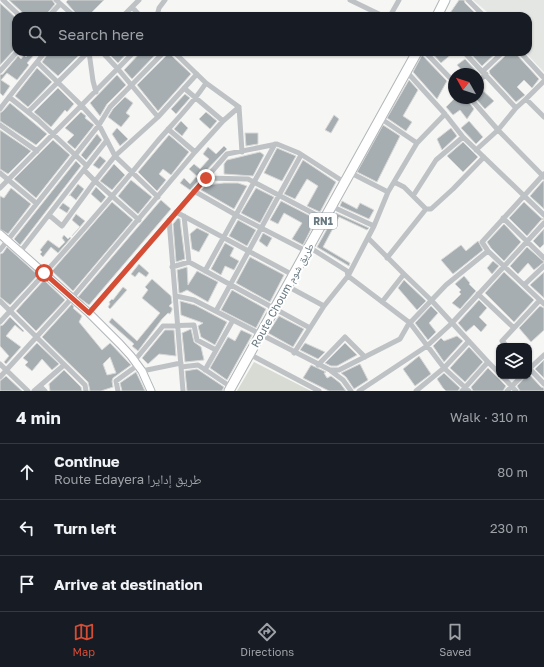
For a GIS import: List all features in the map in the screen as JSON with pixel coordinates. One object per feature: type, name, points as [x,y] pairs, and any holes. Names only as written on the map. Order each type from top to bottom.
[{"type":"highway","points":[[439,12],[445,0]]},
{"type":"highway","name":"Route Choum طريق شوم","points":[[230,389],[415,56]]},
{"type":"street","points":[[3,0],[16,12]]},
{"type":"street","points":[[127,12],[139,0]]},
{"type":"street","points":[[158,12],[165,0]]},
{"type":"street","points":[[350,0],[375,12]]},
{"type":"street","points":[[392,12],[399,0]]},
{"type":"street","points":[[468,0],[480,12]]},
{"type":"street","points":[[52,12],[58,2],[69,12]]},
{"type":"street","points":[[132,7],[136,12]]},
{"type":"street","points":[[0,71],[13,56]]},
{"type":"street","points":[[0,110],[42,56]]},
{"type":"street","points":[[28,112],[84,56]]},
{"type":"street","points":[[89,56],[92,81],[96,92]]},
{"type":"street","points":[[106,56],[158,117]]},
{"type":"street","points":[[0,188],[96,92],[129,56]]},
{"type":"street","points":[[0,250],[99,125],[110,107],[160,56]]},
{"type":"street","points":[[178,56],[206,83],[239,107]]},
{"type":"street","points":[[429,56],[448,76]]},
{"type":"street","points":[[468,56],[479,68]]},
{"type":"street","points":[[499,56],[484,73],[516,108]]},
{"type":"street","points":[[476,150],[498,130],[516,108],[544,79],[524,56]]},
{"type":"street","points":[[37,62],[82,106],[99,125],[115,156],[158,197]]},
{"type":"street","points":[[406,71],[445,114],[463,138],[544,215]]},
{"type":"street","points":[[49,215],[62,226],[94,181],[115,156],[158,117],[197,74]]},
{"type":"street","points":[[0,322],[132,173],[196,98],[206,83]]},
{"type":"street","points":[[184,88],[223,121]]},
{"type":"street","points":[[9,97],[38,120],[74,156],[94,181],[139,220]]},
{"type":"street","points":[[526,99],[544,117]]},
{"type":"street","points":[[475,104],[498,130],[543,176],[482,242],[488,251],[544,304]]},
{"type":"street","points":[[0,377],[72,298],[223,121],[239,107]]},
{"type":"street","points":[[239,107],[242,152]]},
{"type":"street","points":[[294,353],[324,306],[348,276],[374,226],[388,192],[417,143],[445,114]]},
{"type":"street","points":[[380,118],[417,143]]},
{"type":"street","points":[[0,125],[37,151]]},
{"type":"street","points":[[168,129],[196,152]]},
{"type":"street","points":[[413,196],[436,160],[463,138]]},
{"type":"street","points":[[20,252],[108,140]]},
{"type":"street","points":[[205,271],[275,144]]},
{"type":"street","points":[[89,313],[227,154],[278,144],[302,155],[344,182]]},
{"type":"street","points":[[216,311],[302,155]]},
{"type":"street","points":[[387,258],[426,209],[431,209],[484,157]]},
{"type":"street","points":[[349,172],[388,192]]},
{"type":"street","points":[[0,173],[36,203]]},
{"type":"street","points":[[206,178],[248,179],[324,219]]},
{"type":"street","points":[[394,182],[404,187],[426,209]]},
{"type":"street","points":[[194,192],[261,229],[308,249],[347,271],[348,276],[410,323],[444,368],[466,390],[488,362]]},
{"type":"street","points":[[331,206],[374,226]]},
{"type":"street","points":[[176,212],[293,274]]},
{"type":"street","points":[[184,216],[190,262]]},
{"type":"street","points":[[503,218],[543,254]]},
{"type":"street","points":[[169,220],[183,391]]},
{"type":"street","points":[[358,391],[427,346],[452,323],[544,223]]},
{"type":"street","points":[[0,234],[89,313],[136,362],[151,391]]},
{"type":"street","points":[[368,238],[432,301],[496,370]]},
{"type":"street","points":[[330,370],[339,370],[400,339],[410,323],[446,285],[488,251]]},
{"type":"street","points":[[172,267],[190,262],[310,328]]},
{"type":"street","points":[[524,286],[544,266]]},
{"type":"street","points":[[382,302],[404,274]]},
{"type":"street","points":[[287,286],[324,306]]},
{"type":"street","points":[[478,294],[514,328]]},
{"type":"street","points":[[176,296],[194,300],[294,353],[330,370],[343,380],[351,391]]},
{"type":"street","points":[[504,343],[502,341],[540,300]]},
{"type":"street","points":[[0,302],[85,385],[86,391]]},
{"type":"street","points":[[204,370],[233,320]]},
{"type":"street","points":[[116,390],[116,382],[136,362],[162,326],[194,325],[197,340],[216,350]]},
{"type":"street","points":[[318,365],[344,337],[366,357]]},
{"type":"street","points":[[416,391],[444,368],[469,341]]},
{"type":"street","points":[[249,354],[319,391]]},
{"type":"street","points":[[532,365],[544,354]]},
{"type":"street","points":[[0,364],[28,391]]},
{"type":"street","points":[[34,391],[64,365]]},
{"type":"street","points":[[142,371],[181,365],[198,365],[230,389]]},
{"type":"street","points":[[532,371],[544,384]]},
{"type":"street","points":[[505,379],[516,391]]},
{"type":"street","points":[[507,391],[519,379]]},
{"type":"street","points":[[34,391],[42,388],[45,391]]},
{"type":"shaded area","points":[[473,0],[544,0],[544,72],[529,56],[532,56],[532,12],[487,12]]},
{"type":"shaded area","points":[[254,362],[311,391],[237,391]]},
{"type":"building","points":[[9,0],[52,0],[55,4],[48,12],[22,12]]},
{"type":"building","points":[[68,0],[104,0],[92,12],[75,12],[66,2]]},
{"type":"building","points":[[459,0],[464,0],[474,12],[451,12]]},
{"type":"building","points":[[0,3],[12,14],[12,52],[0,65]]},
{"type":"building","points":[[18,56],[21,59],[23,56],[33,56],[27,63],[29,65],[17,80],[7,73],[1,80],[10,86],[3,96],[0,93],[0,75],[3,74]]},
{"type":"building","points":[[46,56],[78,56],[58,76],[42,62]]},
{"type":"building","points":[[111,56],[124,56],[118,63]]},
{"type":"building","points":[[137,56],[154,56],[132,79],[124,70]]},
{"type":"building","points":[[166,56],[172,56],[191,74],[158,111],[137,85]]},
{"type":"building","points":[[421,56],[423,56],[447,81],[437,99],[413,72]]},
{"type":"building","points":[[435,56],[449,56],[441,63]]},
{"type":"building","points":[[473,56],[493,56],[482,66]]},
{"type":"building","points":[[505,56],[518,56],[539,79],[532,88],[524,80],[517,87],[525,95],[516,102],[490,74],[489,71]]},
{"type":"building","points":[[465,59],[473,68],[460,68],[457,65]]},
{"type":"building","points":[[37,68],[52,82],[28,107],[15,96]]},
{"type":"building","points":[[117,75],[126,85],[107,104],[100,116],[90,103]]},
{"type":"building","points":[[409,80],[418,90],[403,116],[412,122],[406,131],[387,118]]},
{"type":"building","points":[[58,88],[74,104],[67,112],[65,110],[51,127],[34,112]]},
{"type":"building","points":[[484,92],[494,101],[485,109],[480,104],[484,104]]},
{"type":"building","points":[[185,94],[190,98],[176,114],[171,109]]},
{"type":"building","points":[[125,97],[133,103],[126,113],[130,116],[121,127],[108,117],[113,109]]},
{"type":"building","points":[[10,103],[47,134],[36,145],[0,121],[0,113]]},
{"type":"building","points":[[449,104],[470,104],[474,109],[467,119],[460,110],[453,115],[446,107]]},
{"type":"building","points":[[81,112],[86,116],[85,118],[94,125],[75,149],[67,142],[74,135],[65,128]]},
{"type":"building","points":[[206,112],[217,121],[210,129],[199,119]]},
{"type":"building","points":[[334,115],[339,119],[331,133],[325,130]]},
{"type":"building","points":[[181,121],[188,128],[182,136],[174,129]]},
{"type":"building","points":[[469,121],[483,137],[476,144],[461,128]]},
{"type":"building","points":[[383,125],[400,136],[377,182],[357,172]]},
{"type":"building","points":[[117,128],[128,139],[120,146],[112,134]]},
{"type":"building","points":[[451,128],[457,136],[442,150],[437,139]]},
{"type":"building","points":[[0,130],[31,151],[8,174],[0,169]]},
{"type":"building","points":[[245,133],[258,133],[258,144],[246,146]]},
{"type":"building","points":[[97,134],[102,140],[86,160],[81,155]]},
{"type":"building","points":[[169,135],[189,152],[171,175],[163,169],[159,174],[166,180],[157,191],[138,172]]},
{"type":"building","points":[[53,140],[70,155],[36,198],[14,179]]},
{"type":"building","points":[[463,142],[478,157],[463,172],[447,156]]},
{"type":"building","points":[[224,146],[227,149],[199,178],[189,169],[194,164],[200,169],[209,159],[203,154],[208,147],[216,154]]},
{"type":"building","points":[[277,148],[296,156],[282,181],[264,173]]},
{"type":"building","points":[[260,152],[264,155],[253,176],[224,174],[224,164],[227,160]]},
{"type":"building","points":[[100,156],[106,161],[99,169],[93,165]]},
{"type":"building","points":[[303,160],[336,182],[320,212],[307,206],[318,186],[307,179],[295,199],[284,194]]},
{"type":"building","points":[[76,161],[81,166],[20,245],[14,239]]},
{"type":"building","points":[[114,164],[125,175],[112,190],[100,181]]},
{"type":"building","points":[[196,177],[199,180],[190,190],[180,183],[184,178],[190,184]]},
{"type":"building","points":[[131,180],[152,197],[138,214],[118,196]]},
{"type":"building","points":[[544,181],[544,209],[530,196]]},
{"type":"building","points":[[238,183],[247,186],[234,209],[201,190],[206,185]]},
{"type":"building","points":[[78,184],[84,189],[76,200],[70,195],[69,196]]},
{"type":"building","points":[[96,187],[106,197],[101,203],[91,194]]},
{"type":"building","points":[[11,188],[31,204],[8,234],[0,229],[0,196],[4,198]]},
{"type":"building","points":[[256,188],[274,197],[260,223],[241,213]]},
{"type":"building","points":[[161,200],[171,209],[89,305],[78,297]]},
{"type":"building","points":[[281,201],[316,219],[303,245],[292,239],[302,223],[284,213],[278,224],[270,220]]},
{"type":"building","points":[[342,201],[357,209],[360,203],[374,210],[369,219],[340,206]]},
{"type":"building","points":[[112,202],[133,220],[73,291],[52,271]]},
{"type":"building","points":[[524,202],[544,219],[541,220],[527,236],[509,218]]},
{"type":"building","points":[[63,203],[70,208],[67,213],[59,208]]},
{"type":"building","points":[[336,213],[369,228],[367,230],[339,217],[323,247],[350,263],[349,266],[317,247]]},
{"type":"building","points":[[76,214],[85,221],[80,227],[72,220]]},
{"type":"building","points":[[178,218],[180,219],[185,259],[176,262],[173,224]]},
{"type":"building","points":[[238,220],[256,230],[247,246],[229,236]]},
{"type":"building","points":[[504,224],[521,242],[504,261],[487,242]]},
{"type":"building","points":[[197,228],[209,234],[199,252],[192,249],[190,234]]},
{"type":"building","points":[[544,229],[544,244],[540,248],[533,241]]},
{"type":"building","points":[[263,233],[272,238],[267,247],[259,241]]},
{"type":"building","points":[[64,235],[68,239],[70,237],[71,238],[58,253],[51,247],[43,257],[40,254],[42,252],[40,250],[48,240],[59,248],[65,242],[62,238]]},
{"type":"building","points":[[478,241],[483,250],[453,274],[441,260],[461,245],[466,251]]},
{"type":"building","points":[[225,243],[234,248],[230,256],[239,261],[234,270],[225,266],[221,275],[211,269]]},
{"type":"building","points":[[7,247],[38,275],[10,305],[0,297],[0,254],[3,253]]},
{"type":"building","points":[[527,247],[544,262],[534,270],[528,263],[518,274],[510,266]]},
{"type":"building","points":[[250,257],[284,275],[270,302],[236,283]]},
{"type":"building","points":[[493,261],[499,266],[492,274],[487,268]]},
{"type":"building","points":[[139,264],[149,273],[146,277],[139,272],[135,277],[131,274]]},
{"type":"building","points":[[187,267],[188,285],[197,271],[218,282],[208,302],[187,290],[179,293],[177,270]]},
{"type":"building","points":[[504,272],[534,300],[514,322],[485,293]]},
{"type":"building","points":[[544,272],[544,298],[530,285]]},
{"type":"building","points":[[464,276],[476,291],[460,309],[452,303],[461,294],[459,292],[461,290],[455,284]]},
{"type":"building","points":[[152,279],[171,296],[172,303],[169,306],[172,310],[170,314],[168,313],[162,319],[138,351],[132,346],[134,344],[109,322],[112,318],[137,341],[160,313],[142,298],[148,290],[145,287]]},
{"type":"building","points":[[44,280],[65,300],[36,331],[16,311]]},
{"type":"building","points":[[404,280],[426,301],[417,310],[398,288]]},
{"type":"building","points":[[123,287],[127,290],[110,309],[108,307],[110,304],[109,302],[112,299],[113,300]]},
{"type":"building","points":[[232,290],[266,309],[256,328],[221,310]]},
{"type":"building","points":[[479,300],[487,308],[479,317],[487,325],[481,332],[474,325],[466,332],[458,323]]},
{"type":"building","points":[[180,301],[195,305],[227,322],[215,345],[201,337],[198,326],[203,323],[181,315]]},
{"type":"building","points":[[72,304],[74,307],[73,308],[82,316],[79,322],[102,350],[110,343],[131,365],[113,378],[113,387],[101,391],[90,391],[88,382],[42,337]],"holes":[[[110,357],[116,373],[107,375],[103,364]]]},
{"type":"building","points":[[431,306],[438,313],[429,323],[436,332],[428,340],[415,323]]},
{"type":"building","points":[[540,306],[544,308],[544,330],[531,342],[519,328]]},
{"type":"building","points":[[279,316],[304,329],[293,347],[268,333]]},
{"type":"building","points":[[10,317],[24,331],[23,332],[15,325],[6,336],[21,347],[6,364],[4,362],[9,356],[0,346],[0,326],[3,325]]},
{"type":"building","points":[[191,329],[194,342],[201,347],[204,360],[185,362],[182,333]]},
{"type":"building","points":[[165,330],[174,330],[176,356],[159,354],[148,364],[142,358]]},
{"type":"building","points":[[241,330],[252,335],[227,380],[210,368],[228,337],[235,341]]},
{"type":"building","points":[[457,336],[463,341],[444,362],[433,346],[441,338],[444,341]]},
{"type":"building","points":[[37,343],[59,364],[52,370],[42,359],[32,371],[25,365],[28,362],[23,358]]},
{"type":"building","points":[[305,343],[325,352],[318,359],[300,350]]},
{"type":"building","points":[[345,343],[357,355],[337,366],[331,366],[325,363]]},
{"type":"building","points":[[469,347],[483,362],[465,382],[450,368]]},
{"type":"building","points":[[419,356],[431,374],[415,386],[403,369]]},
{"type":"building","points":[[544,360],[544,378],[535,369]]},
{"type":"building","points":[[360,364],[368,380],[354,389],[346,377],[341,373]]},
{"type":"building","points":[[311,365],[326,372],[324,373],[327,378],[331,376],[340,383],[346,391],[329,391],[303,378]]},
{"type":"building","points":[[488,368],[496,376],[496,379],[499,379],[506,386],[503,391],[473,391],[471,387]]},
{"type":"building","points":[[197,369],[224,387],[222,391],[187,391],[185,371]]},
{"type":"building","points":[[64,370],[81,387],[82,391],[50,391],[49,384]]},
{"type":"building","points":[[136,372],[145,391],[122,391],[120,383]]},
{"type":"building","points":[[444,373],[460,388],[458,391],[446,391],[443,388],[437,379]]},
{"type":"building","points":[[6,376],[22,391],[0,391],[0,381]]},
{"type":"building","points":[[532,377],[541,387],[544,388],[544,391],[520,391],[517,386],[523,379],[532,379]]},
{"type":"route","points":[[44,273],[89,313],[206,178]]}]
